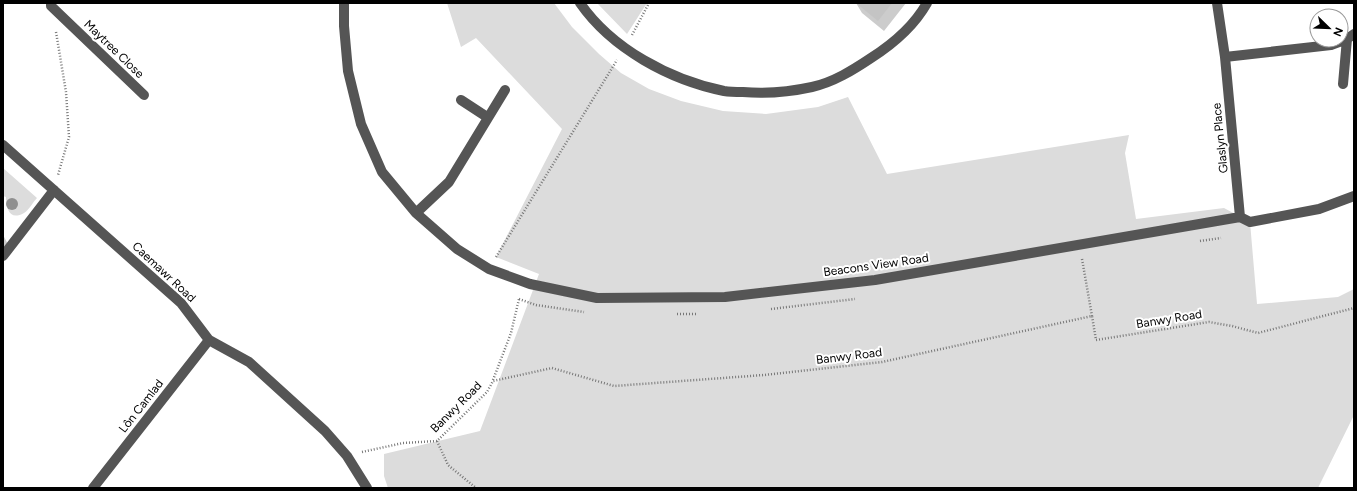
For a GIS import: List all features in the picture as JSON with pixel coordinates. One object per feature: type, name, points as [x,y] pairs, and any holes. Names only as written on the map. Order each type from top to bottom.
[{"type":"street","name":"Beacons View Road","points":[[344,3],[344,26],[348,71],[361,124],[382,172],[416,213],[457,249],[489,269],[525,282],[598,298],[725,297],[876,280],[1240,217],[1250,222],[1319,210],[1354,196]]},
{"type":"street","points":[[580,3],[603,30],[652,65],[680,78],[725,92],[767,94],[812,87],[842,76],[889,47],[920,14],[927,3]]},
{"type":"street","name":"Glaslyn Place","points":[[1217,3],[1225,57],[1240,217]]},
{"type":"street","name":"Maytree Close","points":[[51,5],[144,95]]},
{"type":"street","points":[[1225,57],[1331,45],[1350,37]]},
{"type":"street","points":[[1343,84],[1350,37]]},
{"type":"street","points":[[416,213],[449,182],[505,90]]},
{"type":"street","points":[[461,100],[488,117]]},
{"type":"street","name":"Caemawr Road","points":[[3,145],[181,303],[209,340],[249,362],[325,431],[348,456],[367,488]]},
{"type":"street","points":[[3,256],[54,190]]},
{"type":"street","name":"Lôn Camlad","points":[[93,488],[209,340]]},
{"type":"path","points":[[489,269],[625,47],[649,3]]},
{"type":"path","points":[[51,5],[66,92],[69,137],[54,190]]},
{"type":"path","points":[[1198,241],[1221,238]]},
{"type":"path","points":[[1082,258],[1092,316]]},
{"type":"path","points":[[492,380],[511,333],[525,282]]},
{"type":"path","name":"Banwy Road","points":[[348,456],[403,442],[437,441],[487,392],[492,380],[552,368],[614,386],[764,376],[882,362],[1092,316],[1096,340],[1210,322],[1258,333],[1354,308]]},
{"type":"path","points":[[437,441],[448,465],[476,488]]},
{"type":"shaded area","points":[[447,3],[554,3],[572,27],[599,54],[621,73],[649,89],[681,101],[723,111],[766,114],[818,107],[848,97],[887,174],[1129,135],[1125,153],[1136,219],[1224,208],[1250,222],[1257,304],[1338,297],[1354,289],[1354,415],[1318,488],[388,488],[384,476],[384,454],[480,431],[539,274],[496,257],[562,129],[476,38],[461,47]]},
{"type":"shaded area","points":[[597,3],[647,3],[627,34]]},
{"type":"shaded area","points":[[3,168],[37,198],[24,213],[15,216],[12,215],[8,209],[6,197],[3,196]]},
{"type":"building","points":[[856,3],[892,3],[878,21]]}]
